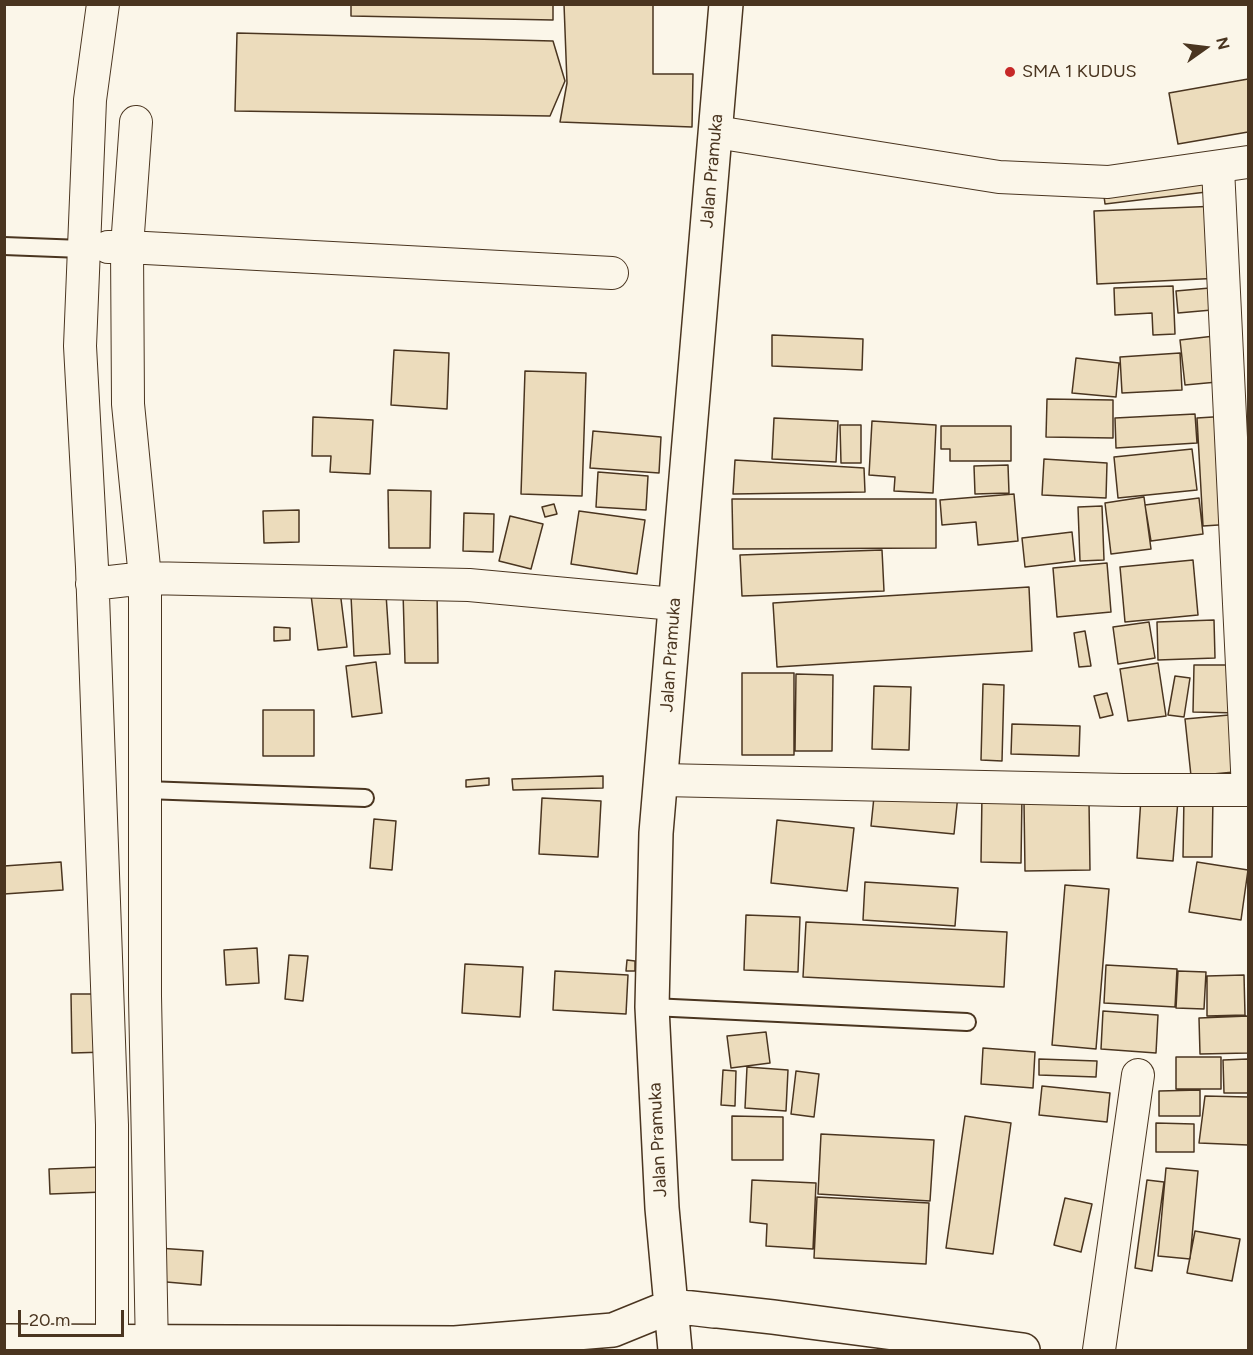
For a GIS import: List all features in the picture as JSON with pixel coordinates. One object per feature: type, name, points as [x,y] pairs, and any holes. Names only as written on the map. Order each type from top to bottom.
[{"type":"main road","name":"Jalan Pramuka","points":[[675,1350],[662,1208],[652,1007],[656,833],[726,4]]},
{"type":"main road","points":[[4,1341],[132,1344],[455,1343],[613,1330],[672,1306],[1023,1350]]},
{"type":"street","points":[[103,4],[90,100],[105,248],[128,404],[140,578],[146,790],[145,996],[132,1344]]},
{"type":"street","points":[[132,1344],[114,1261],[96,583],[80,346],[136,122]]},
{"type":"street","points":[[716,132],[999,177],[1108,182],[1248,162]]},
{"type":"street","points":[[662,780],[1111,790],[1248,790],[1218,168]]},
{"type":"street","points":[[105,248],[612,273]]},
{"type":"street","points":[[96,583],[140,578],[469,585],[674,604]]},
{"type":"street","points":[[1099,1350],[1138,1075]]},
{"type":"lane","points":[[4,246],[105,248]]},
{"type":"lane","points":[[146,790],[365,798]]},
{"type":"lane","points":[[652,1007],[967,1022]]},
{"type":"building","points":[[351,4],[553,4],[553,20],[351,16]]},
{"type":"building","points":[[564,4],[653,4],[653,74],[693,74],[692,127],[560,122],[567,83]]},
{"type":"building","points":[[237,33],[553,41],[565,81],[550,116],[235,111]]},
{"type":"building","points":[[1248,79],[1248,132],[1178,144],[1169,93]]},
{"type":"building","points":[[1213,174],[1215,191],[1105,204],[1103,188]]},
{"type":"building","points":[[1219,206],[1222,278],[1097,284],[1094,211]]},
{"type":"building","points":[[1173,286],[1175,334],[1153,335],[1152,313],[1115,315],[1114,288]]},
{"type":"building","points":[[1221,287],[1223,309],[1178,313],[1176,291]]},
{"type":"building","points":[[772,335],[863,339],[862,370],[772,366]]},
{"type":"building","points":[[1223,335],[1228,381],[1185,385],[1180,340]]},
{"type":"building","points":[[394,350],[449,353],[447,409],[391,405]]},
{"type":"building","points":[[1180,353],[1182,390],[1122,393],[1120,357]]},
{"type":"building","points":[[1076,358],[1119,363],[1116,397],[1072,393]]},
{"type":"building","points":[[525,371],[586,373],[582,496],[521,494]]},
{"type":"building","points":[[1047,399],[1113,400],[1113,438],[1046,437]]},
{"type":"building","points":[[1195,414],[1197,443],[1116,448],[1115,418]]},
{"type":"building","points":[[1229,416],[1234,524],[1203,526],[1197,418]]},
{"type":"building","points":[[313,417],[373,420],[370,474],[330,472],[331,456],[312,456]]},
{"type":"building","points":[[774,418],[838,421],[836,462],[772,459]]},
{"type":"building","points":[[872,421],[936,425],[933,493],[894,491],[895,477],[869,475]]},
{"type":"building","points":[[840,425],[861,425],[861,463],[841,463]]},
{"type":"building","points":[[941,426],[1011,426],[1011,461],[950,461],[950,449],[941,449]]},
{"type":"building","points":[[593,431],[661,437],[659,473],[590,468]]},
{"type":"building","points":[[1192,449],[1197,490],[1118,498],[1114,457]]},
{"type":"building","points":[[1044,459],[1107,463],[1106,498],[1042,495]]},
{"type":"building","points":[[735,460],[864,468],[865,492],[733,494]]},
{"type":"building","points":[[1008,465],[1009,493],[975,494],[974,466]]},
{"type":"building","points":[[598,472],[648,476],[646,510],[596,507]]},
{"type":"building","points":[[388,490],[431,491],[430,548],[389,548]]},
{"type":"building","points":[[1014,494],[1018,541],[978,545],[976,522],[942,525],[940,500]]},
{"type":"building","points":[[1144,497],[1151,549],[1111,554],[1105,503]]},
{"type":"building","points":[[1199,498],[1203,534],[1151,541],[1145,505]]},
{"type":"building","points":[[732,499],[936,499],[936,548],[733,549]]},
{"type":"building","points":[[554,504],[557,514],[545,517],[542,507]]},
{"type":"building","points":[[1102,506],[1104,560],[1080,561],[1078,507]]},
{"type":"building","points":[[299,510],[299,542],[264,543],[263,511]]},
{"type":"building","points":[[579,511],[645,520],[637,574],[571,564]]},
{"type":"building","points":[[464,513],[494,514],[493,552],[463,551]]},
{"type":"building","points":[[510,516],[543,524],[531,569],[499,561]]},
{"type":"building","points":[[1072,532],[1075,561],[1025,567],[1022,538]]},
{"type":"building","points":[[882,550],[884,591],[742,596],[740,555]]},
{"type":"building","points":[[1193,560],[1198,615],[1125,622],[1120,567]]},
{"type":"building","points":[[1107,563],[1111,612],[1057,617],[1053,568]]},
{"type":"building","points":[[339,583],[347,647],[318,650],[310,587]]},
{"type":"building","points":[[1029,587],[1032,651],[777,667],[773,603]]},
{"type":"building","points":[[437,590],[438,663],[405,663],[403,591]]},
{"type":"building","points":[[386,594],[390,654],[354,656],[351,596]]},
{"type":"building","points":[[1214,620],[1215,658],[1158,660],[1157,622]]},
{"type":"building","points":[[1149,622],[1155,658],[1118,664],[1113,627]]},
{"type":"building","points":[[274,627],[290,628],[290,640],[274,641]]},
{"type":"building","points":[[1085,631],[1091,666],[1079,667],[1074,633]]},
{"type":"building","points":[[376,662],[382,713],[352,717],[346,666]]},
{"type":"building","points":[[1158,663],[1166,716],[1128,721],[1120,669]]},
{"type":"building","points":[[1194,665],[1240,665],[1239,713],[1193,712]]},
{"type":"building","points":[[742,673],[794,673],[794,755],[742,755]]},
{"type":"building","points":[[796,674],[833,675],[832,751],[795,751]]},
{"type":"building","points":[[1175,676],[1190,678],[1184,717],[1168,715]]},
{"type":"building","points":[[983,684],[1004,685],[1002,761],[981,760]]},
{"type":"building","points":[[874,686],[911,687],[909,750],[872,749]]},
{"type":"building","points":[[1107,693],[1113,715],[1100,718],[1094,696]]},
{"type":"building","points":[[263,710],[314,710],[314,756],[263,756]]},
{"type":"building","points":[[1240,714],[1245,771],[1191,776],[1185,719]]},
{"type":"building","points":[[1012,724],[1080,726],[1079,756],[1011,754]]},
{"type":"building","points":[[603,776],[603,788],[513,790],[512,779]]},
{"type":"building","points":[[489,778],[489,785],[466,787],[466,780]]},
{"type":"building","points":[[875,787],[958,795],[954,834],[871,826]]},
{"type":"building","points":[[982,794],[1022,795],[1021,863],[981,862]]},
{"type":"building","points":[[1184,796],[1213,796],[1212,857],[1183,857]]},
{"type":"building","points":[[542,798],[601,801],[598,857],[539,854]]},
{"type":"building","points":[[1141,798],[1178,800],[1173,861],[1137,858]]},
{"type":"building","points":[[1089,801],[1090,870],[1025,871],[1024,802]]},
{"type":"building","points":[[374,819],[396,821],[392,870],[370,868]]},
{"type":"building","points":[[777,820],[854,828],[847,891],[771,883]]},
{"type":"building","points":[[61,862],[63,890],[4,894],[4,866]]},
{"type":"building","points":[[1197,862],[1248,870],[1241,920],[1189,912]]},
{"type":"building","points":[[865,882],[958,888],[955,926],[863,920]]},
{"type":"building","points":[[1065,885],[1109,889],[1096,1049],[1052,1045]]},
{"type":"building","points":[[746,915],[800,917],[798,972],[744,970]]},
{"type":"building","points":[[806,922],[1007,932],[1004,987],[803,977]]},
{"type":"building","points":[[257,948],[259,983],[226,985],[224,950]]},
{"type":"building","points":[[289,955],[308,956],[303,1001],[285,999]]},
{"type":"building","points":[[627,960],[635,961],[635,971],[626,971]]},
{"type":"building","points":[[465,964],[523,967],[520,1017],[462,1013]]},
{"type":"building","points":[[1106,965],[1177,969],[1175,1007],[1104,1003]]},
{"type":"building","points":[[555,971],[628,975],[626,1014],[553,1010]]},
{"type":"building","points":[[1178,971],[1206,972],[1204,1009],[1176,1008]]},
{"type":"building","points":[[1244,975],[1245,1015],[1207,1016],[1207,976]]},
{"type":"building","points":[[71,994],[105,994],[107,1052],[72,1053]]},
{"type":"building","points":[[1103,1011],[1158,1015],[1156,1053],[1101,1049]]},
{"type":"building","points":[[1248,1016],[1248,1053],[1200,1054],[1199,1018]]},
{"type":"building","points":[[766,1032],[770,1063],[731,1068],[727,1036]]},
{"type":"building","points":[[983,1048],[1035,1052],[1033,1088],[981,1084]]},
{"type":"building","points":[[1176,1057],[1221,1057],[1221,1089],[1176,1089]]},
{"type":"building","points":[[1039,1059],[1097,1061],[1096,1077],[1039,1075]]},
{"type":"building","points":[[1248,1059],[1248,1093],[1224,1093],[1223,1060]]},
{"type":"building","points":[[747,1067],[788,1070],[786,1111],[745,1108]]},
{"type":"building","points":[[723,1070],[736,1071],[735,1106],[721,1105]]},
{"type":"building","points":[[796,1071],[819,1074],[814,1117],[791,1114]]},
{"type":"building","points":[[1042,1086],[1110,1093],[1107,1122],[1039,1115]]},
{"type":"building","points":[[1200,1090],[1200,1116],[1159,1116],[1159,1091]]},
{"type":"building","points":[[1205,1096],[1248,1097],[1248,1145],[1199,1143]]},
{"type":"building","points":[[732,1116],[783,1117],[783,1160],[732,1160]]},
{"type":"building","points":[[965,1116],[1011,1123],[993,1254],[946,1248]]},
{"type":"building","points":[[1156,1123],[1194,1124],[1194,1152],[1156,1152]]},
{"type":"building","points":[[821,1134],[934,1140],[930,1201],[818,1194]]},
{"type":"building","points":[[102,1167],[103,1192],[50,1194],[49,1169]]},
{"type":"building","points":[[1166,1168],[1198,1171],[1190,1259],[1158,1256]]},
{"type":"building","points":[[752,1180],[816,1183],[813,1249],[766,1246],[767,1224],[750,1222]]},
{"type":"building","points":[[1147,1180],[1164,1182],[1152,1271],[1135,1268]]},
{"type":"building","points":[[817,1197],[929,1203],[926,1264],[814,1258]]},
{"type":"building","points":[[1065,1198],[1092,1204],[1081,1252],[1054,1245]]},
{"type":"building","points":[[1195,1231],[1240,1239],[1232,1281],[1187,1273]]},
{"type":"building","points":[[157,1248],[203,1251],[201,1285],[155,1281]]},
{"type":"place","name":"SMA 1 KUDUS","points":[[1010,72]]}]
